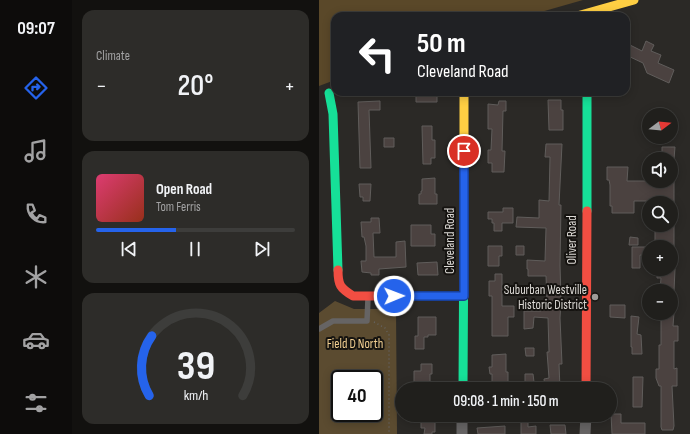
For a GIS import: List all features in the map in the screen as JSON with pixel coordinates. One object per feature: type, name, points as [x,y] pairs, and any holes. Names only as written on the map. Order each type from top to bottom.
[{"type":"street","points":[[592,12],[634,0]]},
{"type":"street","points":[[319,97],[331,91]]},
{"type":"street","points":[[332,96],[338,281],[343,290],[353,296],[368,297],[464,296]]},
{"type":"street","name":"Cleveland Road","points":[[463,382],[464,96]]},
{"type":"street","name":"Oliver Road","points":[[586,382],[587,96]]},
{"type":"street","points":[[462,422],[462,434]]},
{"type":"street","points":[[585,422],[585,434]]},
{"type":"lane","points":[[319,330],[333,321],[367,321],[368,297]]},
{"type":"path","points":[[367,321],[376,323],[385,328],[389,335],[389,434]]},
{"type":"green space","name":"Field D North","points":[[335,301],[354,309],[396,309],[397,382],[395,382],[395,422],[397,422],[397,434],[319,434],[319,313]]},
{"type":"shaded area","points":[[319,0],[583,0],[541,12],[331,12],[331,82],[319,86]]},
{"type":"building","points":[[646,41],[654,45],[651,51],[661,55],[658,63],[674,70],[669,83],[647,73],[643,63],[630,57],[630,45],[642,51]]},
{"type":"building","points":[[416,96],[437,96],[437,102],[416,102]]},
{"type":"building","points":[[548,100],[561,100],[561,110],[563,110],[563,130],[549,130]]},
{"type":"building","points":[[380,101],[380,110],[369,110],[371,168],[360,168],[358,102]]},
{"type":"building","points":[[499,101],[506,101],[506,111],[503,111],[502,151],[505,151],[504,172],[492,172],[492,163],[488,163],[488,150],[491,150],[492,129],[488,129],[488,104],[498,105]]},
{"type":"building","points":[[422,126],[432,126],[432,140],[435,140],[435,158],[431,158],[431,164],[423,164]]},
{"type":"building","points":[[384,138],[394,138],[394,147],[384,147]]},
{"type":"building","points":[[546,144],[562,144],[559,205],[561,205],[560,318],[562,364],[559,364],[560,382],[544,382],[544,379],[549,378],[547,352],[549,352],[548,318],[534,317],[533,328],[524,329],[524,311],[541,311],[542,301],[547,301],[546,276],[528,276],[527,269],[527,260],[545,261],[546,228],[516,227],[517,217],[539,218],[539,200],[549,201],[550,157],[545,157]]},
{"type":"building","points":[[662,147],[675,147],[675,152],[662,152]]},
{"type":"building","points":[[607,167],[628,167],[627,181],[642,181],[642,188],[674,188],[674,196],[642,196],[642,201],[634,201],[634,213],[612,213],[612,206],[610,206],[610,185],[609,180],[607,180]]},
{"type":"building","points":[[435,178],[435,194],[437,194],[437,204],[419,204],[419,194],[421,194],[422,191],[422,179]]},
{"type":"building","points":[[359,184],[371,184],[370,201],[363,201],[363,197],[360,197]]},
{"type":"building","points":[[503,208],[513,208],[513,223],[502,223],[502,231],[494,231],[494,223],[492,223],[492,219],[488,219],[488,212],[503,212]]},
{"type":"building","points":[[371,218],[379,218],[380,233],[373,233],[374,257],[396,257],[396,242],[405,241],[406,267],[379,269],[379,275],[371,275],[371,273],[362,272],[361,261],[366,261],[366,246],[364,237],[362,237],[361,222],[371,222]]},
{"type":"building","points":[[411,225],[431,225],[431,234],[435,234],[435,246],[411,246]]},
{"type":"building","points":[[655,232],[674,232],[674,240],[655,240]]},
{"type":"building","points":[[630,237],[638,238],[638,245],[629,245]]},
{"type":"building","points":[[488,246],[502,246],[502,256],[499,256],[499,266],[488,266]]},
{"type":"building","points":[[516,246],[524,246],[524,255],[516,255]]},
{"type":"building","points":[[632,247],[642,247],[642,255],[640,255],[640,268],[632,268]]},
{"type":"building","points":[[437,262],[438,275],[418,275],[417,263]]},
{"type":"building","points":[[495,274],[502,274],[502,306],[514,306],[514,317],[508,317],[508,336],[492,336],[492,296],[489,296],[489,281],[495,281]]},
{"type":"building","points":[[657,276],[675,276],[674,284],[661,284],[661,278],[657,278]]},
{"type":"building","points":[[610,305],[625,305],[625,318],[610,317]]},
{"type":"building","points":[[631,316],[639,317],[637,334],[641,335],[642,354],[632,354]]},
{"type":"building","points":[[418,317],[436,317],[436,335],[428,335],[428,337],[424,337],[424,349],[415,349],[415,336],[418,336]]},
{"type":"building","points":[[661,320],[673,320],[673,326],[678,326],[678,341],[674,341],[674,369],[677,368],[677,386],[672,386],[673,430],[662,430],[661,427],[661,386],[659,386],[656,378],[656,369],[659,369],[659,345],[661,345]]},
{"type":"building","points":[[525,348],[534,348],[534,356],[526,356]]},
{"type":"building","points":[[506,354],[506,372],[508,372],[508,382],[492,382],[492,374],[490,374],[489,367],[492,367],[492,355]]},
{"type":"building","points":[[421,364],[432,364],[430,382],[414,382],[414,371],[421,371]]},
{"type":"building","points":[[525,374],[533,374],[534,382],[525,382]]},
{"type":"building","points":[[633,377],[643,377],[642,407],[633,407]]},
{"type":"building","points":[[617,414],[621,414],[621,423],[645,423],[645,434],[612,434],[611,422],[617,422]]},
{"type":"building","points":[[421,422],[435,422],[435,432],[432,432],[432,434],[424,434],[425,428],[421,428]]},
{"type":"building","points":[[521,422],[528,422],[528,427],[536,426],[536,434],[521,434]]},
{"type":"building","points":[[550,425],[565,425],[566,434],[551,434]]},
{"type":"building","points":[[505,426],[505,434],[478,434],[477,428]]},
{"type":"traffic: fast","points":[[329,93],[333,114],[338,270]]},
{"type":"traffic: fast","points":[[587,96],[587,211]]},
{"type":"traffic: fast","points":[[463,382],[464,208]]},
{"type":"traffic: slow","points":[[591,12],[634,0]]},
{"type":"traffic: slow","points":[[464,96],[464,208]]},
{"type":"traffic: jam","points":[[586,382],[587,211]]},
{"type":"traffic: jam","points":[[338,270],[339,283],[345,291],[353,296],[464,296]]},
{"type":"place","name":"Suburban Westville Historic District","points":[[595,297]]},
{"type":"route","points":[[394,296],[464,296],[464,151]]}]
